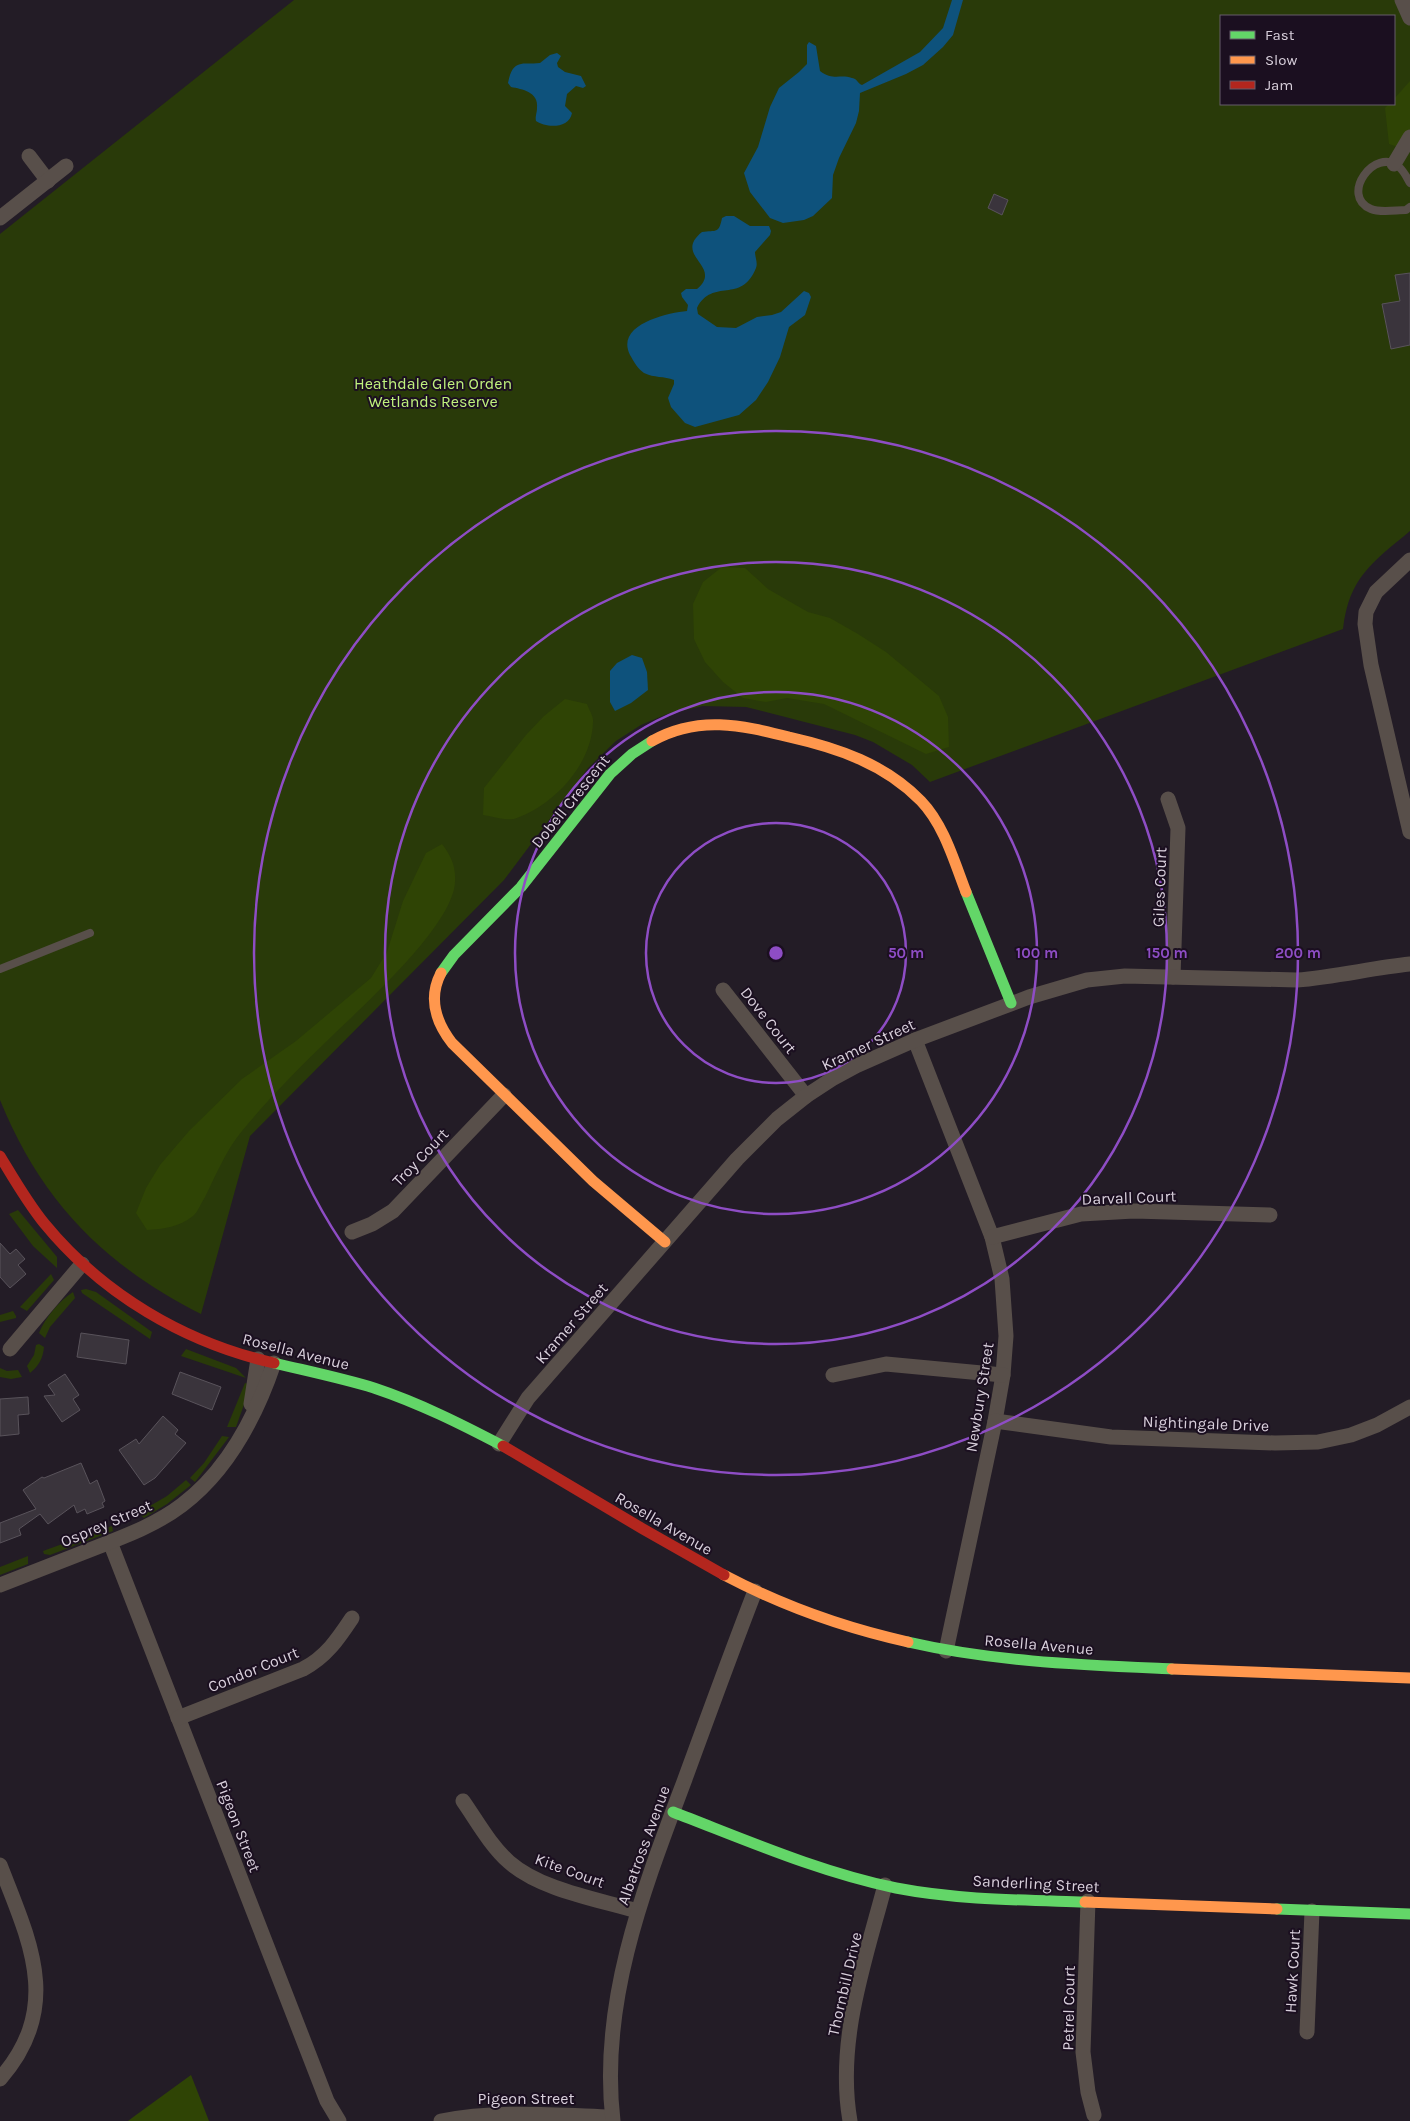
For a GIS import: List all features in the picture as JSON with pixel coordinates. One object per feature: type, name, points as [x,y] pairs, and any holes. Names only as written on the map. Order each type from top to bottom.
[{"type":"street","points":[[1402,0],[1410,18]]},
{"type":"street","points":[[1394,164],[1410,137]]},
{"type":"street","points":[[29,156],[48,181]]},
{"type":"street","points":[[0,218],[66,166]]},
{"type":"street","points":[[1410,560],[1376,592],[1366,612],[1365,624],[1371,665],[1410,832]]},
{"type":"street","name":"Dobell Crescent","points":[[665,1242],[593,1181],[452,1043],[438,1023],[433,1003],[438,978],[450,960],[502,908],[535,871],[612,771],[648,744],[678,730],[697,726],[715,724],[744,726],[849,753],[886,770],[914,791],[933,815],[947,841],[1011,1003]]},
{"type":"street","name":"Giles Court","points":[[1168,799],[1178,828],[1173,977]]},
{"type":"street","name":"Kramer Street","points":[[1374,968],[1410,953]]},
{"type":"street","name":"Kramer Street","points":[[498,1444],[528,1398],[756,1139],[806,1096],[856,1066],[1011,1003],[1048,990],[1087,980],[1126,976],[1290,980],[1319,978],[1374,968],[1410,964]]},
{"type":"street","name":"Dove Court","points":[[722,990],[806,1096]]},
{"type":"street","name":"Newbury Street","points":[[916,1040],[992,1236],[1002,1289],[1006,1336],[995,1421],[946,1651]]},
{"type":"street","name":"Troy Court","points":[[352,1232],[372,1224],[393,1211],[504,1095]]},
{"type":"street","name":"Rosella Avenue","points":[[0,1156],[30,1204],[82,1264],[142,1310],[178,1330],[221,1348],[349,1381],[436,1412],[498,1444],[667,1545],[755,1591],[811,1613],[850,1626],[946,1651],[1026,1662],[1410,1678]]},
{"type":"street","name":"Darvall Court","points":[[992,1236],[1082,1214],[1134,1212],[1270,1216]]},
{"type":"street","points":[[10,1349],[82,1264]]},
{"type":"street","name":"Osprey Street","points":[[247,1425],[258,1359]]},
{"type":"street","name":"Osprey Street","points":[[0,1585],[153,1524],[196,1494],[220,1467],[247,1425],[266,1387],[274,1363]]},
{"type":"street","points":[[832,1375],[886,1364],[1002,1375]]},
{"type":"street","name":"Nightingale Drive","points":[[995,1421],[1111,1437],[1275,1443],[1318,1442],[1351,1435],[1377,1426],[1410,1407]]},
{"type":"street","name":"Pigeon Street","points":[[110,1542],[327,2101],[339,2121]]},
{"type":"street","name":"Albatross Avenue","points":[[612,2119],[611,2064],[615,2008],[625,1956],[637,1911],[755,1591]]},
{"type":"street","name":"Condor Court","points":[[178,1718],[303,1669],[316,1662],[326,1655],[337,1642],[352,1618]]},
{"type":"street","name":"Kite Court","points":[[463,1801],[499,1851],[522,1872],[556,1887],[637,1911]]},
{"type":"street","name":"Sanderling Street","points":[[672,1812],[814,1863],[885,1885],[942,1894],[982,1898],[1410,1914]]},
{"type":"street","points":[[0,1865],[30,1944],[35,1961],[37,1985],[29,2032],[11,2065],[0,2079]]},
{"type":"street","name":"Thornbill Drive","points":[[850,2121],[846,2069],[850,2023],[885,1885]]},
{"type":"street","name":"Petrel Court","points":[[1088,1902],[1083,2052],[1088,2092],[1094,2115]]},
{"type":"street","name":"Hawk Court","points":[[1307,2032],[1312,1910]]},
{"type":"street","name":"Pigeon Street","points":[[441,2121],[498,2114],[612,2119]]},
{"type":"lane","points":[[1409,211],[1373,210],[1364,205],[1359,195],[1359,183],[1366,171],[1378,164],[1390,162],[1400,167],[1410,183]]},
{"type":"lane","points":[[0,969],[90,933]]},
{"type":"green space","name":"Heathdale Glen Orden Wetlands Reserve","points":[[294,0],[1410,0],[1410,531],[1374,562],[1357,583],[1346,611],[1343,629],[930,782],[912,765],[873,742],[855,735],[746,707],[703,706],[667,714],[641,725],[616,741],[588,768],[504,880],[250,1136],[201,1314],[166,1295],[134,1274],[80,1226],[56,1199],[35,1169],[16,1136],[0,1100],[0,234]]},
{"type":"green space","points":[[1410,81],[1410,151],[1389,144],[1385,108],[1388,105],[1395,105],[1395,98]]},
{"type":"green space","points":[[722,567],[745,568],[768,589],[808,612],[830,618],[886,652],[939,696],[948,717],[949,747],[926,754],[824,704],[787,698],[766,702],[743,698],[723,682],[705,662],[694,639],[693,604],[703,582]]},
{"type":"green space","points":[[565,699],[587,704],[593,718],[591,738],[579,767],[557,793],[531,812],[514,819],[483,815],[484,788],[526,735],[544,716]]},
{"type":"green space","points":[[442,844],[452,861],[455,871],[455,882],[450,900],[439,921],[423,942],[404,965],[263,1106],[236,1138],[195,1214],[177,1225],[147,1230],[136,1213],[146,1188],[160,1165],[189,1131],[242,1079],[296,1041],[371,978],[387,952],[403,901],[426,853]]},
{"type":"green space","points":[[18,1210],[57,1257],[57,1268],[33,1246],[9,1214]]},
{"type":"green space","points":[[51,1274],[54,1280],[27,1311],[20,1307]]},
{"type":"green space","points":[[86,1289],[96,1292],[152,1332],[150,1339],[82,1293],[81,1290]]},
{"type":"green space","points":[[73,1292],[75,1298],[50,1327],[45,1338],[39,1333],[45,1322],[58,1305]]},
{"type":"green space","points":[[13,1311],[16,1318],[0,1322],[0,1315]]},
{"type":"green space","points":[[39,1344],[44,1347],[43,1355],[38,1365],[30,1373],[27,1366],[34,1355],[36,1345]]},
{"type":"green space","points":[[186,1349],[236,1368],[246,1378],[181,1356]]},
{"type":"green space","points":[[0,1368],[7,1371],[18,1370],[22,1377],[11,1379],[0,1377]]},
{"type":"green space","points":[[245,1383],[248,1384],[247,1396],[236,1427],[227,1427]]},
{"type":"green space","points":[[222,1436],[229,1437],[195,1482],[190,1478],[204,1463]]},
{"type":"green space","points":[[186,1480],[191,1485],[167,1504],[144,1518],[138,1513],[167,1496]]},
{"type":"green space","points":[[112,1526],[113,1531],[50,1555],[44,1554],[43,1551]]},
{"type":"green space","points":[[28,1556],[28,1564],[0,1575],[0,1567]]},
{"type":"green space","points":[[191,2075],[209,2121],[128,2121],[136,2115]]},
{"type":"water","points":[[952,0],[963,0],[953,35],[943,47],[923,65],[860,93],[856,123],[833,175],[832,198],[813,216],[804,220],[783,223],[770,218],[750,192],[744,173],[758,147],[770,107],[779,88],[807,64],[807,45],[809,42],[816,46],[820,71],[833,77],[854,79],[862,85],[920,52],[943,28]]},
{"type":"water","points":[[557,53],[561,56],[557,63],[558,67],[565,72],[581,76],[586,86],[583,88],[576,86],[567,94],[565,106],[572,113],[567,122],[551,126],[536,121],[537,103],[533,95],[525,90],[511,87],[508,83],[510,75],[519,64],[540,63],[550,55]]},
{"type":"water","points":[[734,216],[750,226],[769,226],[770,235],[755,252],[757,266],[750,279],[743,286],[711,294],[697,308],[698,314],[717,327],[736,328],[757,317],[781,312],[804,291],[809,293],[811,297],[805,315],[789,327],[780,357],[768,382],[756,400],[739,415],[695,427],[685,423],[671,407],[668,398],[674,380],[644,373],[636,365],[627,345],[630,336],[636,328],[645,322],[667,314],[687,311],[688,305],[681,293],[686,289],[697,289],[704,281],[705,274],[703,267],[694,255],[692,248],[694,240],[702,232],[718,229],[722,218]]},
{"type":"water","points":[[632,655],[642,658],[647,672],[648,690],[631,703],[615,711],[610,702],[610,671],[617,663]]},
{"type":"building","points":[[994,194],[1008,200],[1002,215],[988,208]]},
{"type":"building","points":[[1410,273],[1410,345],[1391,349],[1382,304],[1400,301],[1395,275]]},
{"type":"building","points":[[0,1243],[10,1254],[16,1249],[25,1259],[18,1265],[26,1274],[10,1288],[0,1277]]},
{"type":"building","points":[[81,1333],[129,1340],[126,1364],[77,1357]]},
{"type":"building","points":[[180,1372],[221,1387],[212,1410],[172,1394]]},
{"type":"building","points":[[65,1374],[79,1395],[73,1399],[80,1410],[62,1422],[44,1396],[55,1395],[48,1385]]},
{"type":"building","points":[[28,1397],[29,1414],[18,1415],[19,1434],[0,1436],[0,1399]]},
{"type":"building","points":[[163,1416],[178,1430],[175,1434],[186,1443],[155,1478],[144,1485],[119,1450],[136,1439],[139,1444]]},
{"type":"building","points":[[81,1463],[90,1484],[97,1480],[105,1501],[102,1503],[104,1507],[87,1514],[85,1509],[77,1513],[74,1505],[48,1524],[40,1514],[19,1529],[21,1535],[0,1543],[0,1523],[36,1509],[23,1490],[42,1477],[44,1478]]},
{"type":"traffic: fast","points":[[441,973],[454,955],[521,887],[610,774],[632,754],[652,741]]},
{"type":"traffic: fast","points":[[966,892],[1011,1003]]},
{"type":"traffic: fast","points":[[274,1363],[349,1381],[391,1394],[440,1414],[503,1446]]},
{"type":"traffic: fast","points":[[908,1642],[973,1654],[1039,1662],[1172,1669]]},
{"type":"traffic: fast","points":[[673,1812],[811,1864],[896,1888],[967,1897],[1085,1902]]},
{"type":"traffic: fast","points":[[1277,1909],[1410,1914]]},
{"type":"traffic: slow","points":[[652,741],[686,728],[703,725],[737,726],[807,741],[860,759],[876,767],[907,788],[929,811],[948,844],[966,892]]},
{"type":"traffic: slow","points":[[441,973],[435,991],[435,1009],[441,1026],[452,1043],[593,1181],[665,1242]]},
{"type":"traffic: slow","points":[[724,1575],[814,1615],[908,1642]]},
{"type":"traffic: slow","points":[[1172,1669],[1410,1678]]},
{"type":"traffic: slow","points":[[1085,1902],[1277,1909]]},
{"type":"traffic: jam","points":[[0,1156],[26,1199],[44,1223],[67,1249],[119,1293],[177,1329],[209,1343],[274,1363]]},
{"type":"traffic: jam","points":[[503,1446],[724,1575]]}]
